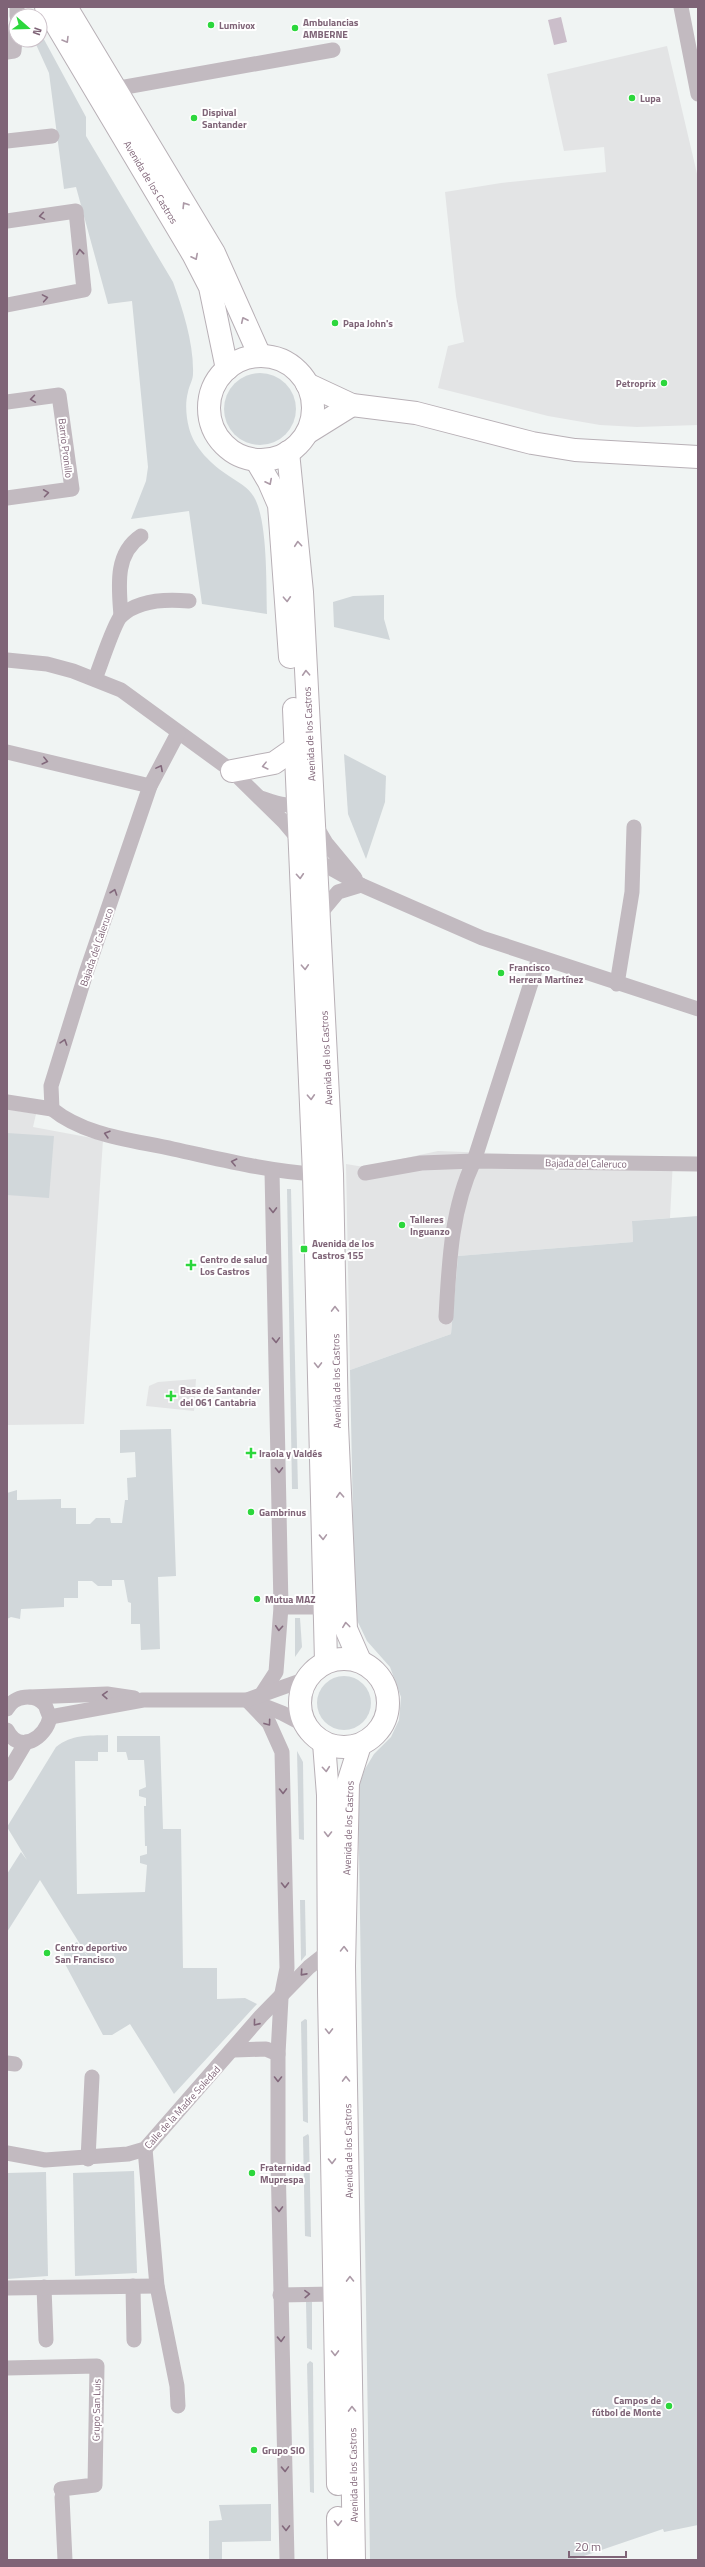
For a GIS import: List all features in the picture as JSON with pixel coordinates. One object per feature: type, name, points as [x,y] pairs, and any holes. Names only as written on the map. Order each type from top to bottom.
[{"type":"main road","name":"Avenida de los Castros","points":[[46,7],[193,254],[210,287],[226,369]]},
{"type":"main road","name":"Avenida de los Castros","points":[[66,7],[214,253],[260,356]]},
{"type":"main road","points":[[260,356],[274,358],[288,363],[299,372],[307,384],[312,400],[312,417],[307,432],[299,444],[288,452],[272,459],[256,460],[241,456],[228,449],[218,438],[211,424],[209,409],[210,394],[217,380],[226,369],[242,359],[260,356]]},
{"type":"main road","points":[[307,384],[352,406],[416,413],[532,443],[575,450],[694,454]]},
{"type":"main road","points":[[307,432],[352,406]]},
{"type":"main road","name":"Avenida de los Castros","points":[[288,452],[302,592],[305,801],[298,838],[314,1174],[326,1662]]},
{"type":"main road","name":"Avenida de los Castros","points":[[256,460],[269,482],[279,504],[284,545],[295,721],[294,749],[305,801],[314,822],[332,1174],[336,1425],[346,1629],[360,1661]]},
{"type":"main road","points":[[232,771],[274,763],[294,749]]},
{"type":"main road","points":[[343,1658],[360,1661],[374,1668],[383,1680],[389,1703],[389,1710],[383,1725],[374,1737],[360,1745],[342,1748],[324,1743],[313,1735],[305,1725],[300,1701],[306,1679],[315,1669],[326,1662],[343,1658]]},
{"type":"main road","name":"Avenida de los Castros","points":[[324,1743],[328,1795],[328,1952],[339,2560]]},
{"type":"main road","name":"Avenida de los Castros","points":[[354,2560],[344,1966],[348,1783],[360,1745]]},
{"type":"street","points":[[681,7],[698,94]]},
{"type":"street","points":[[7,52],[14,51],[14,48]]},
{"type":"street","points":[[114,89],[333,50]]},
{"type":"street","points":[[7,141],[52,136]]},
{"type":"street","points":[[7,221],[76,211],[84,290],[7,305]]},
{"type":"street","name":"Barrio Pronillo","points":[[7,402],[59,395],[72,489],[7,498]]},
{"type":"street","points":[[95,679],[121,616],[118,576],[130,543],[141,536]]},
{"type":"street","points":[[121,616],[144,604],[167,599],[189,601]]},
{"type":"street","points":[[7,660],[47,664],[95,679],[121,690],[232,771],[298,838],[316,860],[361,885],[482,938],[617,984],[698,1009]]},
{"type":"street","name":"Bajada del Caleruco","points":[[52,1109],[51,1086],[150,786],[178,733]]},
{"type":"street","points":[[7,752],[150,786]]},
{"type":"street","points":[[258,797],[278,804],[305,801]]},
{"type":"street","points":[[314,822],[326,843],[361,885]]},
{"type":"street","points":[[617,984],[632,892],[634,827]]},
{"type":"street","points":[[318,916],[338,892],[361,885]]},
{"type":"street","points":[[446,1317],[449,1263],[458,1204],[464,1182],[474,1161],[539,958]]},
{"type":"street","points":[[7,1102],[52,1109],[77,1125],[112,1135],[272,1171],[314,1174]]},
{"type":"street","name":"Bajada del Caleruco","points":[[365,1173],[421,1163],[474,1161],[698,1164]]},
{"type":"street","points":[[264,1692],[276,1672],[281,1607],[272,1171]]},
{"type":"street","points":[[281,1607],[325,1607]]},
{"type":"street","points":[[247,1700],[264,1692],[306,1679]]},
{"type":"street","points":[[14,1701],[107,1694],[144,1700],[247,1700],[282,1713],[305,1725]]},
{"type":"street","points":[[7,1730],[16,1740],[26,1742],[36,1740],[44,1734],[50,1717],[45,1705],[37,1699],[14,1701]]},
{"type":"street","points":[[50,1717],[144,1700]]},
{"type":"street","points":[[247,1700],[269,1723],[282,1752],[287,1968],[281,1998],[278,2054],[280,2295],[287,2560]]},
{"type":"street","points":[[7,1774],[26,1742]]},
{"type":"street","name":"Calle de la Madre Soledad","points":[[7,2153],[45,2160],[88,2159],[128,2154],[145,2149],[234,2050],[261,2016],[281,1998],[309,1966],[328,1952]]},
{"type":"street","points":[[234,2050],[266,2049],[278,2054]]},
{"type":"street","points":[[88,2159],[92,2077]]},
{"type":"street","points":[[145,2149],[156,2286],[177,2386],[178,2406]]},
{"type":"street","points":[[133,2286],[134,2340]]},
{"type":"street","points":[[7,2288],[156,2286]]},
{"type":"street","points":[[44,2287],[46,2340]]},
{"type":"street","points":[[280,2295],[334,2294]]},
{"type":"street","name":"Grupo San Luis","points":[[7,2368],[97,2366],[95,2485],[62,2493],[65,2560]]},
{"type":"shaded area","points":[[561,17],[567,42],[554,45],[548,20]]},
{"type":"shaded area","points":[[667,46],[698,178],[698,425],[637,427],[600,425],[548,416],[438,388],[448,346],[464,342],[456,296],[445,192],[501,183],[606,172],[604,147],[564,151],[547,74]]},
{"type":"shaded area","points":[[48,47],[86,117],[86,136],[173,282],[184,316],[192,351],[193,376],[186,405],[189,428],[191,435],[204,455],[216,467],[249,490],[259,508],[264,537],[267,614],[202,604],[189,511],[131,519],[146,481],[148,467],[132,301],[108,304],[76,187],[64,189],[49,73],[38,48],[48,48]]},
{"type":"shaded area","points":[[253,373],[267,373],[274,375],[286,383],[294,395],[296,409],[294,423],[286,435],[274,443],[267,445],[253,445],[246,443],[234,435],[226,423],[224,416],[224,402],[226,395],[234,383],[246,375]]},
{"type":"shaded area","points":[[384,595],[384,619],[390,640],[334,627],[333,602],[353,596]]},
{"type":"shaded area","points":[[344,754],[386,776],[385,802],[366,859],[348,814]]},
{"type":"shaded area","points":[[7,1109],[36,1114],[33,1127],[103,1140],[84,1424],[7,1425]]},
{"type":"shaded area","points":[[7,1133],[54,1136],[49,1198],[7,1195]]},
{"type":"shaded area","points":[[438,1151],[673,1160],[670,1218],[632,1221],[633,1242],[458,1256],[451,1334],[350,1370],[346,1164],[364,1167]]},
{"type":"shaded area","points":[[287,1189],[291,1189],[298,1489],[292,1489]]},
{"type":"shaded area","points":[[698,1216],[698,2525],[664,2532],[663,2529],[572,2560],[370,2560],[358,1788],[365,1769],[374,1754],[391,1737],[399,1720],[401,1697],[390,1667],[367,1641],[355,1616],[350,1370],[451,1334],[458,1256],[633,1242],[632,1221]]},
{"type":"shaded area","name":"Base de Santander del 061 Cantabria","points":[[196,1379],[194,1411],[146,1406],[149,1386],[158,1382]]},
{"type":"shaded area","points":[[171,1429],[176,1576],[158,1577],[160,1649],[141,1650],[140,1624],[131,1624],[131,1603],[128,1602],[124,1580],[112,1580],[112,1586],[98,1586],[92,1581],[78,1581],[78,1598],[64,1598],[64,1607],[21,1609],[20,1619],[11,1617],[7,1619],[7,1493],[17,1490],[17,1500],[61,1499],[61,1508],[76,1508],[76,1524],[90,1524],[96,1518],[110,1518],[111,1523],[122,1523],[125,1500],[128,1500],[127,1478],[136,1477],[135,1452],[120,1453],[120,1430]]},
{"type":"shaded area","points":[[295,1618],[300,1618],[302,1647],[295,1657]]},
{"type":"shaded area","points":[[339,1676],[349,1676],[359,1680],[367,1688],[371,1698],[371,1708],[367,1718],[359,1726],[349,1730],[339,1730],[329,1726],[321,1718],[317,1708],[317,1698],[321,1688],[329,1680]]},
{"type":"shaded area","points":[[108,1735],[108,1752],[98,1752],[98,1761],[75,1761],[77,1894],[145,1892],[147,1865],[140,1863],[140,1856],[147,1854],[147,1846],[145,1846],[144,1806],[146,1806],[146,1798],[139,1796],[139,1790],[146,1787],[144,1760],[128,1760],[126,1752],[117,1752],[117,1736],[160,1736],[163,1829],[181,1829],[183,1968],[217,1968],[217,1999],[245,1998],[257,2004],[174,2094],[130,2024],[112,2035],[103,2035],[64,1962],[64,1949],[77,1942],[90,1960],[40,1880],[7,1932],[7,1874],[21,1852],[27,1860],[7,1827],[56,1747],[74,1738]]},
{"type":"shaded area","points":[[297,1751],[303,1762],[304,1840],[299,1839]]},
{"type":"shaded area","points":[[300,1900],[305,1900],[306,1955],[301,1961]]},
{"type":"shaded area","points":[[305,2019],[307,2020],[308,2123],[303,2121],[301,2022]]},
{"type":"shaded area","points":[[308,2134],[311,2237],[305,2236],[303,2137]]},
{"type":"shaded area","points":[[134,2171],[137,2273],[75,2276],[73,2173]]},
{"type":"shaded area","points":[[46,2172],[48,2276],[7,2279],[7,2173]]},
{"type":"shaded area","points":[[306,2302],[312,2302],[312,2350],[307,2348]]},
{"type":"shaded area","points":[[310,2361],[313,2363],[314,2493],[310,2492],[307,2364]]},
{"type":"shaded area","points":[[271,2504],[271,2541],[222,2542],[222,2560],[209,2560],[209,2521],[222,2520],[219,2505]]},
{"type":"place","name":"Lumivox","points":[[211,25]]},
{"type":"place","name":"Ambulancias AMBERNE","points":[[295,28]]},
{"type":"place","name":"Lupa","points":[[632,98]]},
{"type":"place","name":"Dispival Santander","points":[[194,118]]},
{"type":"place","name":"Papa John's","points":[[335,323]]},
{"type":"place","name":"Petroprix","points":[[664,383]]},
{"type":"place","name":"Francisco Herrera Martínez","points":[[501,973]]},
{"type":"place","name":"Talleres Inguanzo","points":[[402,1225]]},
{"type":"place","name":"Avenida de los Castros 155","points":[[304,1249]]},
{"type":"place","name":"Centro de salud Los Castros","points":[[191,1265]]},
{"type":"place","name":"Base de Santander del 061 Cantabria","points":[[171,1396]]},
{"type":"place","name":"Iraola y Valdés","points":[[251,1453]]},
{"type":"place","name":"Gambrinus","points":[[251,1512]]},
{"type":"place","name":"Mutua MAZ","points":[[257,1599]]},
{"type":"place","name":"Centro deportivo San Francisco","points":[[47,1953]]},
{"type":"place","name":"Fraternidad Muprespa","points":[[252,2173]]},
{"type":"place","name":"Campos de fútbol de Monte","points":[[669,2406]]},
{"type":"place","name":"Grupo SIO","points":[[254,2450]]}]
